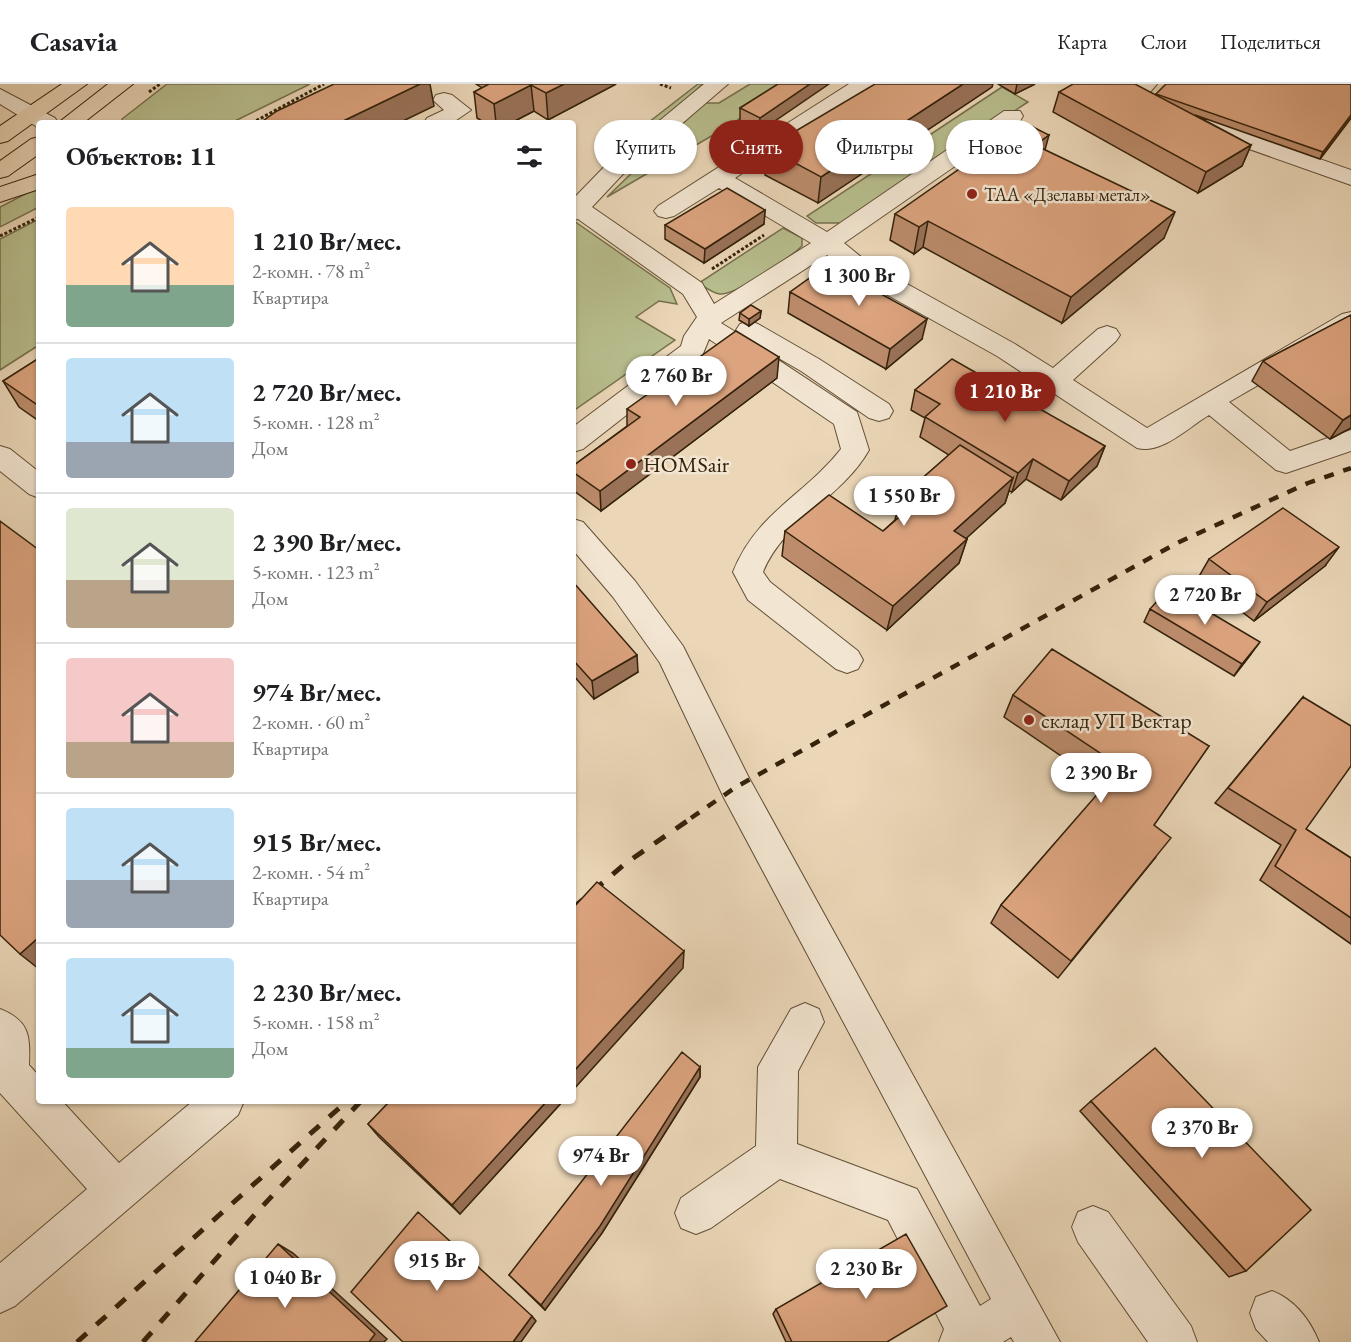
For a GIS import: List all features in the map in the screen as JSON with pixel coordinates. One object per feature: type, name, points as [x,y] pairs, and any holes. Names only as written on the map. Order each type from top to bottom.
[{"type":"main road","points":[[40,119],[76,84]]},
{"type":"main road","points":[[73,120],[122,84]]},
{"type":"main road","points":[[0,136],[36,121]]},
{"type":"main road","points":[[0,171],[36,146]]},
{"type":"main road","points":[[0,195],[36,182]]},
{"type":"street","points":[[717,84],[614,170],[576,211],[693,289],[707,321],[847,419],[855,450],[833,477],[770,531],[753,556],[748,572],[759,591],[847,660]]},
{"type":"street","points":[[666,212],[864,84]]},
{"type":"street","points":[[1130,91],[1154,107]]},
{"type":"street","points":[[0,95],[40,119]]},
{"type":"street","points":[[441,120],[460,111],[444,100]]},
{"type":"street","points":[[1175,115],[1351,178]]},
{"type":"street","points":[[576,440],[693,350],[697,336],[707,321],[828,243],[1012,116]]},
{"type":"street","points":[[719,178],[828,243],[857,267],[1006,350],[1147,441],[1210,401],[1351,320]]},
{"type":"street","points":[[707,321],[730,321],[766,339],[879,411]]},
{"type":"street","points":[[1055,381],[1107,335]]},
{"type":"street","points":[[1210,401],[1286,463],[1351,440]]},
{"type":"street","points":[[0,456],[36,485]]},
{"type":"street","points":[[576,533],[624,589],[672,655],[736,787],[1028,1325],[966,1339],[902,1204],[776,1156]]},
{"type":"street","points":[[776,1156],[778,1067],[806,1022]]},
{"type":"street","points":[[0,1029],[10,1039],[9,1073],[36,1102]]},
{"type":"street","points":[[37,1104],[117,1191]]},
{"type":"street","points":[[0,1291],[220,1104]]},
{"type":"street","points":[[696,1213],[776,1156]]},
{"type":"street","points":[[1094,1227],[1175,1342]]},
{"type":"path","points":[[258,120],[324,84]]},
{"type":"path","points":[[0,236],[36,218]]},
{"type":"path","points":[[706,272],[789,218]]},
{"type":"green space","points":[[167,84],[310,84],[237,120],[122,119]]},
{"type":"green space","points":[[698,84],[703,84],[664,120],[652,120]]},
{"type":"green space","points":[[750,84],[786,84],[737,120],[709,120],[709,137],[697,144],[697,120],[686,120],[704,103],[719,103]]},
{"type":"green space","points":[[1002,87],[1028,102],[1000,120],[952,120]]},
{"type":"green space","points":[[946,124],[946,156],[934,163],[934,132]]},
{"type":"green space","points":[[631,174],[646,174],[607,197]]},
{"type":"green space","points":[[870,174],[918,174],[843,223],[816,223],[807,216]]},
{"type":"green space","points":[[36,190],[36,209],[0,227],[0,207]]},
{"type":"green space","points":[[36,221],[36,347],[0,370],[0,239]]},
{"type":"green space","points":[[576,222],[670,288],[677,304],[659,301],[636,317],[675,340],[576,409]]},
{"type":"green space","points":[[783,228],[802,238],[802,246],[762,275],[728,293],[720,294],[711,291],[699,283]]},
{"type":"building","points":[[334,84],[420,84],[345,120],[264,120],[277,111]]},
{"type":"building","points":[[489,84],[564,84],[546,93],[531,85],[494,104],[474,92]]},
{"type":"building","points":[[778,84],[810,84],[760,118],[740,108]]},
{"type":"building","points":[[875,84],[963,84],[908,120],[815,120],[815,174],[803,167],[803,127]]},
{"type":"building","points":[[1073,84],[1135,84],[1251,145],[1206,172],[1059,92]]},
{"type":"building","points":[[1166,84],[1351,84],[1351,115],[1323,152],[1156,94]]},
{"type":"building","points":[[1043,149],[1175,212],[1071,297],[928,221],[919,227],[895,214],[952,174],[1043,174]]},
{"type":"building","points":[[727,188],[765,210],[705,249],[665,225]]},
{"type":"building","points":[[828,265],[927,319],[890,349],[790,292]]},
{"type":"building","points":[[751,305],[761,311],[749,319],[740,313]]},
{"type":"building","points":[[1351,315],[1351,415],[1343,420],[1263,361]]},
{"type":"building","points":[[736,331],[779,357],[600,491],[576,474],[576,464],[640,417],[627,409]]},
{"type":"building","points":[[952,359],[1105,446],[1069,481],[1033,459],[1018,473],[925,417],[940,404],[915,390]]},
{"type":"building","points":[[36,360],[36,404],[3,381]]},
{"type":"building","points":[[960,445],[1013,478],[954,531],[967,539],[893,606],[785,531],[829,495],[883,531],[913,505],[901,497]]},
{"type":"building","points":[[1283,508],[1339,547],[1267,602],[1209,559]]},
{"type":"building","points":[[0,521],[36,548],[36,940],[20,954],[0,935]]},
{"type":"building","points":[[576,585],[637,655],[592,681],[576,663]]},
{"type":"building","points":[[1169,588],[1260,642],[1242,664],[1150,609]]},
{"type":"building","points":[[1052,649],[1209,746],[1154,825],[1171,838],[1071,961],[1001,905],[1121,767],[1013,695]]},
{"type":"building","points":[[1303,697],[1351,726],[1351,766],[1306,829],[1351,858],[1351,918],[1275,866],[1296,830],[1228,788]]},
{"type":"building","points":[[597,882],[684,951],[576,1069],[576,905]]},
{"type":"building","points":[[1155,1048],[1311,1210],[1246,1271],[1091,1101]]},
{"type":"building","points":[[682,1052],[700,1067],[600,1226],[541,1305],[509,1275]]},
{"type":"building","points":[[387,1104],[544,1104],[452,1205],[368,1124]]},
{"type":"building","points":[[418,1212],[532,1316],[513,1342],[403,1342],[351,1292]]},
{"type":"building","points":[[906,1234],[947,1306],[887,1342],[792,1342],[776,1309]]},
{"type":"building","points":[[278,1244],[375,1334],[369,1342],[195,1342]]},
{"type":"railway","points":[[691,818],[736,787],[1177,543],[1308,483],[1351,468]]},
{"type":"railway","points":[[576,905],[626,863],[693,817]]},
{"type":"railway","points":[[77,1342],[344,1104]]},
{"type":"railway","points":[[143,1342],[258,1211],[358,1104]]},
{"type":"place","name":"ТАА «Дзелавы метал»","points":[[972,194]]},
{"type":"place","name":"HOMSair","points":[[631,464]]},
{"type":"place","name":"склад УП Вектар","points":[[1029,720]]}]
